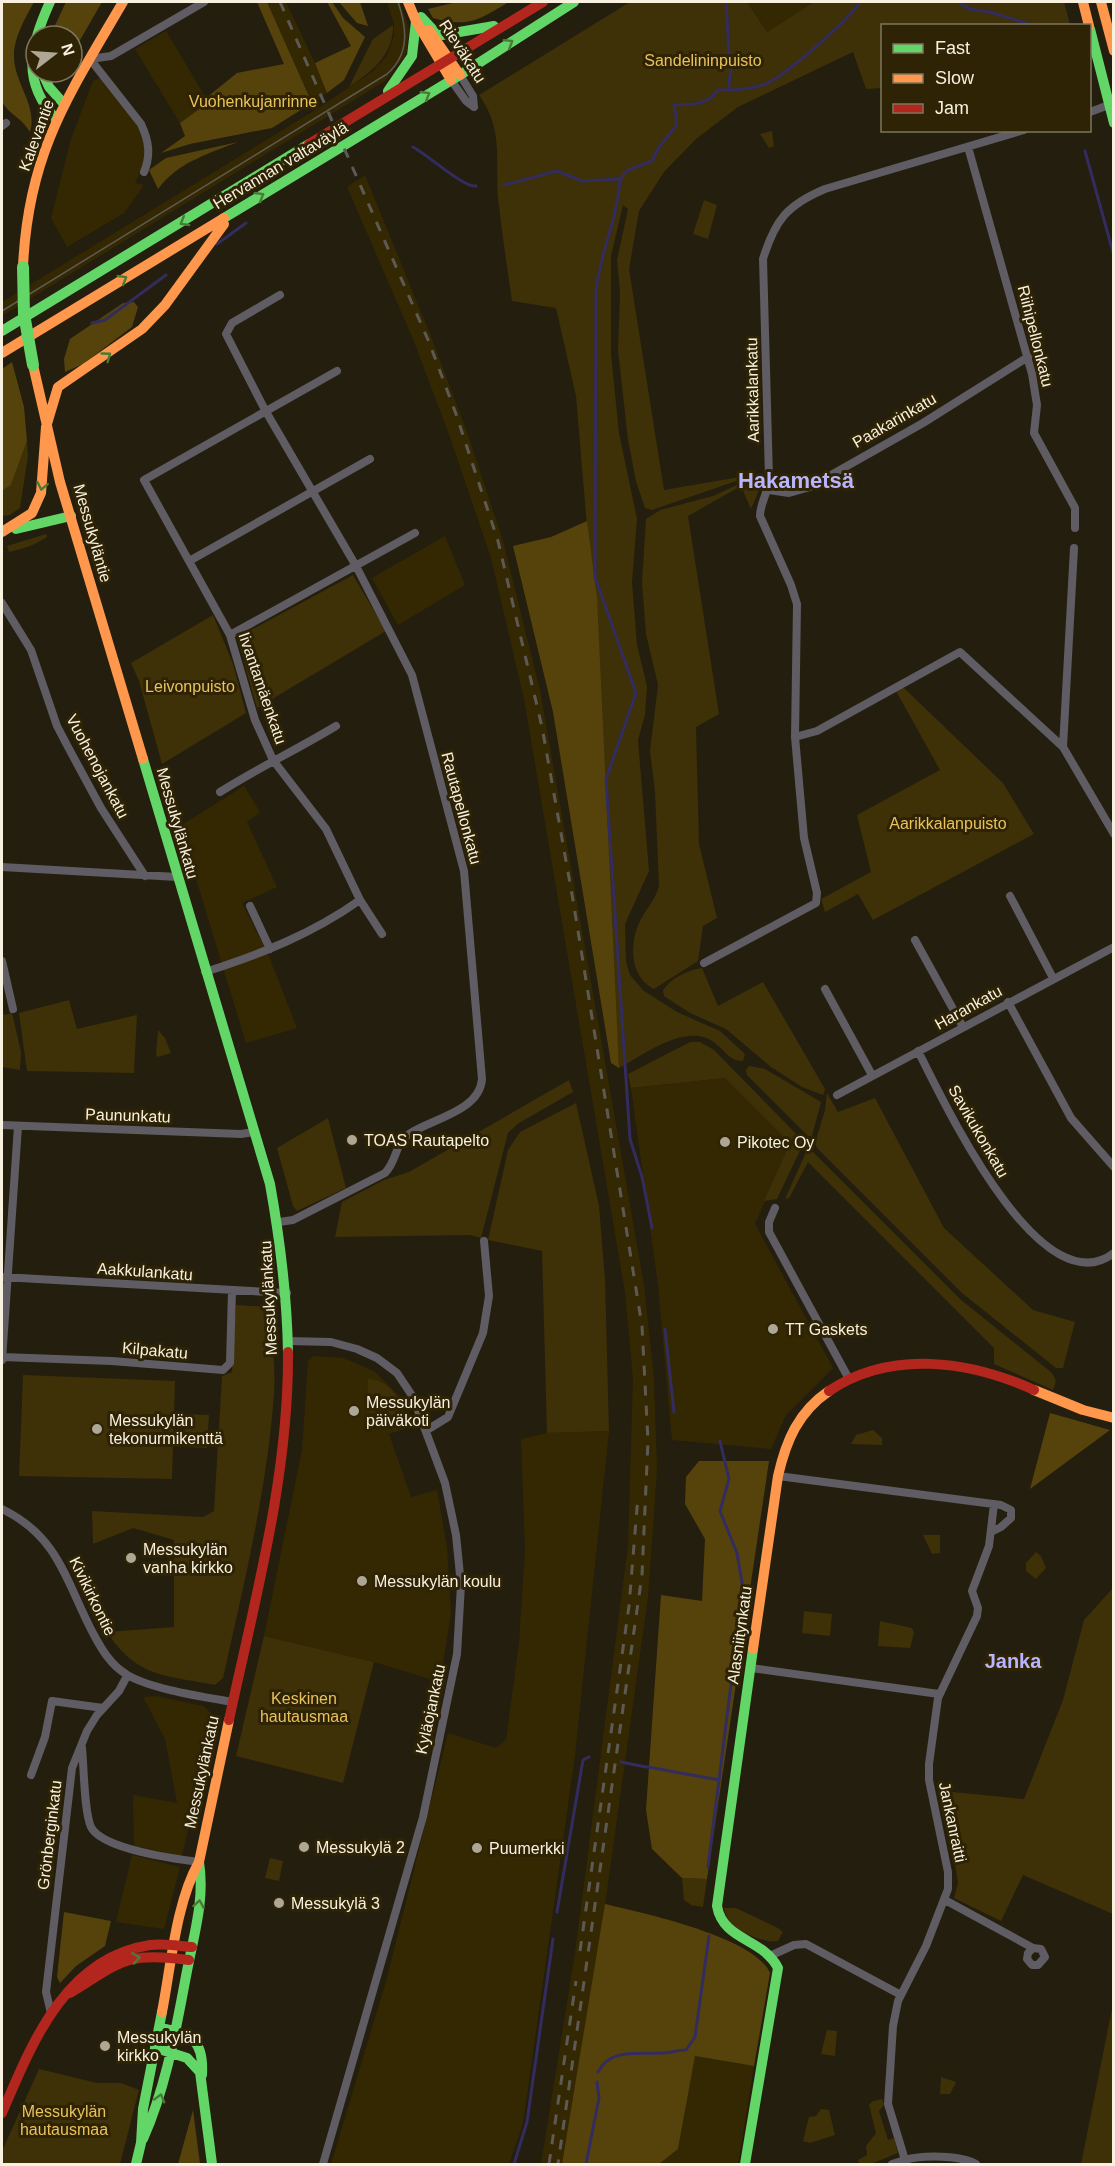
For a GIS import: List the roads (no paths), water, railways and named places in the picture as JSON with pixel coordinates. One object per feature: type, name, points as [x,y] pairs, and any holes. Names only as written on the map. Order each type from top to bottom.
[{"type":"main road","points":[[39,24],[50,2]]},
{"type":"main road","name":"Kalevantie","points":[[33,365],[24,314],[23,267],[27,220],[33,192],[56,118],[123,2]]},
{"type":"main road","name":"Rieväkatu","points":[[409,2],[455,77]]},
{"type":"main road","name":"Hervannan valtaväylä","points":[[2,331],[543,2]]},
{"type":"main road","name":"Hervannan valtaväylä","points":[[2,353],[574,2]]},
{"type":"main road","points":[[1083,2],[1088,24]]},
{"type":"main road","points":[[1101,2],[1113,51]]},
{"type":"main road","points":[[380,100],[412,56],[418,19],[435,32],[448,35],[508,22]]},
{"type":"main road","points":[[1091,34],[1111,104],[1113,123]]},
{"type":"main road","points":[[34,84],[42,103],[56,118]]},
{"type":"main road","points":[[48,84],[64,104]]},
{"type":"main road","points":[[2,532],[32,513],[36,506],[43,481],[46,427],[58,387],[105,358],[142,329],[171,298],[233,213]]},
{"type":"main road","name":"Messukyläntie","points":[[33,365],[46,427],[128,709]]},
{"type":"main road","points":[[2,532],[71,516]]},
{"type":"main road","name":"Messukylänkatu","points":[[128,709],[279,1222],[287,1293],[288,1341],[286,1418],[277,1494],[199,1862],[201,1892],[172,2051],[156,2112],[141,2143]]},
{"type":"main road","name":"Alasniitynkatu","points":[[772,1955],[724,1927],[717,1912],[778,1476],[783,1453],[800,1417],[819,1398],[849,1379],[900,1366],[954,1365],[997,1374],[1053,1400],[1113,1418]]},
{"type":"main road","name":"Messukylänkatu","points":[[136,2164],[141,2143],[143,2109],[173,1958],[191,1876],[199,1862]]},
{"type":"main road","points":[[2,2113],[36,2035],[75,1980],[106,1956],[146,1944],[176,1944],[192,1947]]},
{"type":"main road","points":[[745,2164],[778,1980],[778,1968],[772,1955]]},
{"type":"main road","points":[[67,1994],[98,1973],[124,1960],[152,1956],[189,1960]]},
{"type":"main road","points":[[160,2028],[192,2037],[200,2048],[212,2164]]},
{"type":"main road","points":[[156,2048],[172,2051],[194,2063],[202,2079]]},
{"type":"street","points":[[144,172],[149,160],[146,136],[141,124],[90,59],[111,56],[204,2]]},
{"type":"street","points":[[1091,111],[1111,104]]},
{"type":"street","name":"Aarikkalankatu","points":[[704,963],[816,903],[817,893],[804,838],[795,737],[797,604],[791,585],[760,516],[760,507],[769,490],[763,259],[771,234],[784,213],[807,196],[1017,132]]},
{"type":"street","name":"Riihipellonkatu","points":[[968,147],[1028,357],[1037,405],[1034,433],[1074,508],[1075,528]]},
{"type":"street","name":"Rautapellonkatu","points":[[279,1222],[293,1220],[385,1173],[392,1166],[405,1137],[463,1106],[477,1094],[482,1084],[477,1004],[461,858],[412,675],[356,566],[266,410],[226,334],[232,323],[280,294]]},
{"type":"street","name":"Paakarinkatu","points":[[769,490],[789,493],[810,487],[923,423],[1028,357]]},
{"type":"street","points":[[266,410],[337,371]]},
{"type":"street","name":"Iivantamäenkatu","points":[[266,410],[144,480],[191,560],[231,635],[255,720],[273,760],[326,829],[360,900],[382,934]]},
{"type":"street","points":[[191,560],[370,459]]},
{"type":"street","points":[[231,635],[415,533]]},
{"type":"street","points":[[1063,747],[1074,548]]},
{"type":"street","name":"Vuohenojankatu","points":[[2,603],[31,650],[57,726],[93,795],[145,876]]},
{"type":"street","points":[[795,737],[817,731],[960,652],[1063,747],[1113,834]]},
{"type":"street","points":[[220,792],[336,726]]},
{"type":"street","points":[[2,867],[177,877]]},
{"type":"street","points":[[1010,896],[1053,978]]},
{"type":"street","points":[[205,972],[313,931],[360,900]]},
{"type":"street","points":[[250,906],[270,949]]},
{"type":"street","points":[[915,940],[963,1027]]},
{"type":"street","name":"Harankatu","points":[[837,1095],[1113,947]]},
{"type":"street","points":[[2,961],[13,1009]]},
{"type":"street","points":[[825,990],[872,1075]]},
{"type":"street","points":[[1008,1002],[1071,1118],[1113,1167]]},
{"type":"street","name":"Savikukonkatu","points":[[918,1051],[985,1176],[1043,1243],[1058,1255],[1073,1262],[1097,1261],[1113,1253]]},
{"type":"street","name":"Paununkatu","points":[[2,1125],[149,1132],[241,1134],[254,1132]]},
{"type":"street","points":[[2,1358],[5,1277],[18,1126]]},
{"type":"street","points":[[775,1209],[769,1222],[770,1232],[849,1379]]},
{"type":"street","points":[[427,1430],[448,1417],[483,1333],[489,1296],[484,1241]]},
{"type":"street","name":"Aakkulankatu","points":[[5,1277],[287,1293]]},
{"type":"street","name":"Kilpakatu","points":[[2,1358],[112,1361],[223,1370],[230,1363],[232,1291]]},
{"type":"street","name":"Kyläojankatu","points":[[288,1341],[331,1342],[377,1358],[397,1373],[413,1397],[445,1483],[456,1535],[461,1585],[457,1654],[423,1817],[323,2164]]},
{"type":"street","points":[[778,1476],[1007,1507],[1012,1514],[1005,1524],[991,1532]]},
{"type":"street","name":"Jankanraitti","points":[[905,2160],[888,2104],[895,2012],[945,1900],[948,1872],[928,1773],[939,1694],[977,1616],[978,1608],[972,1591],[989,1546],[994,1504]]},
{"type":"street","name":"Kivikirkontie","points":[[2,1509],[23,1520],[49,1545],[65,1570],[97,1641],[108,1659],[128,1676],[144,1682],[233,1702]]},
{"type":"street","points":[[751,1668],[939,1694]]},
{"type":"street","name":"Grönberginkatu","points":[[51,2013],[46,1992],[72,1768],[87,1731],[128,1676]]},
{"type":"street","points":[[31,1776],[45,1737],[52,1701],[104,1708]]},
{"type":"street","points":[[81,1745],[89,1824],[99,1838],[138,1851],[199,1862]]},
{"type":"street","points":[[945,1900],[1033,1948]]},
{"type":"street","points":[[772,1955],[794,1945],[806,1944],[901,1995]]},
{"type":"street","points":[[892,2164],[931,2157],[969,2161],[976,2164]]},
{"type":"waterway","points":[[726,2],[729,54]]},
{"type":"waterway","points":[[504,185],[557,171],[582,181],[620,179],[628,170],[652,161],[659,147],[677,125],[674,105],[696,104],[710,99],[718,90],[752,88],[772,81],[815,48],[844,21],[860,2]]},
{"type":"waterway","points":[[959,2],[969,9],[990,12],[1029,24]]},
{"type":"waterway","points":[[728,91],[731,69]]},
{"type":"waterway","points":[[413,147],[463,182],[476,186]]},
{"type":"waterway","points":[[1085,151],[1114,256]]},
{"type":"waterway","points":[[620,179],[619,193],[596,291],[595,577],[636,693],[606,779],[630,1139],[642,1177],[652,1228]]},
{"type":"waterway","points":[[217,244],[246,223]]},
{"type":"waterway","points":[[92,323],[105,320],[166,275]]},
{"type":"waterway","points":[[665,1329],[674,1412]]},
{"type":"waterway","points":[[648,1767],[719,1780],[743,1589],[737,1553],[720,1511],[729,1479],[720,1441]]},
{"type":"waterway","points":[[557,1912],[583,1760],[589,1757]]},
{"type":"waterway","points":[[621,1762],[646,1767]]},
{"type":"waterway","points":[[708,1867],[719,1780]]},
{"type":"waterway","points":[[598,2072],[610,2059],[618,2056],[686,2050],[695,2037],[709,1936]]},
{"type":"waterway","points":[[514,2164],[527,2122],[553,1939]]},
{"type":"waterway","points":[[586,2164],[599,2098],[597,2082]]},
{"type":"tram line","points":[[2,311],[387,74],[400,58],[403,49],[405,31],[398,2]]},
{"type":"railway","points":[[280,2],[429,342],[456,414],[498,541],[542,727],[573,900],[642,1326],[648,1441],[642,1575],[558,2164]]},
{"type":"railway","points":[[580,1951],[629,1606],[638,1496]]},
{"type":"railway","points":[[549,2164],[576,1981]]},
{"type":"place","name":"TOAS Rautapelto","points":[[352,1140]]},
{"type":"place","name":"Pikotec Oy","points":[[725,1142]]},
{"type":"place","name":"TT Gaskets","points":[[773,1329]]},
{"type":"place","name":"Messukylän päiväkoti","points":[[354,1411]]},
{"type":"place","name":"Messukylän tekonurmikenttä","points":[[97,1429]]},
{"type":"place","name":"Messukylän vanha kirkko","points":[[131,1558]]},
{"type":"place","name":"Messukylän koulu","points":[[362,1581]]},
{"type":"place","name":"Messukylä 2","points":[[304,1847]]},
{"type":"place","name":"Puumerkki","points":[[477,1848]]},
{"type":"place","name":"Messukylä 3","points":[[279,1903]]},
{"type":"place","name":"Messukylän kirkko","points":[[105,2046]]},
{"type":"district","name":"Hakametsä","points":[[796,480]]},
{"type":"district","name":"Janka","points":[[1013,1661]]},
{"type":"park label","name":"Sandelininpuisto","points":[[703,60]]},
{"type":"park label","name":"Vuohenkujanrinne","points":[[253,101]]},
{"type":"park label","name":"Leivonpuisto","points":[[190,686]]},
{"type":"park label","name":"Aarikkalanpuisto","points":[[948,823]]},
{"type":"park label","name":"Keskinen hautausmaa","points":[[304,1707]]},
{"type":"park label","name":"Messukylän hautausmaa","points":[[64,2120]]}]
